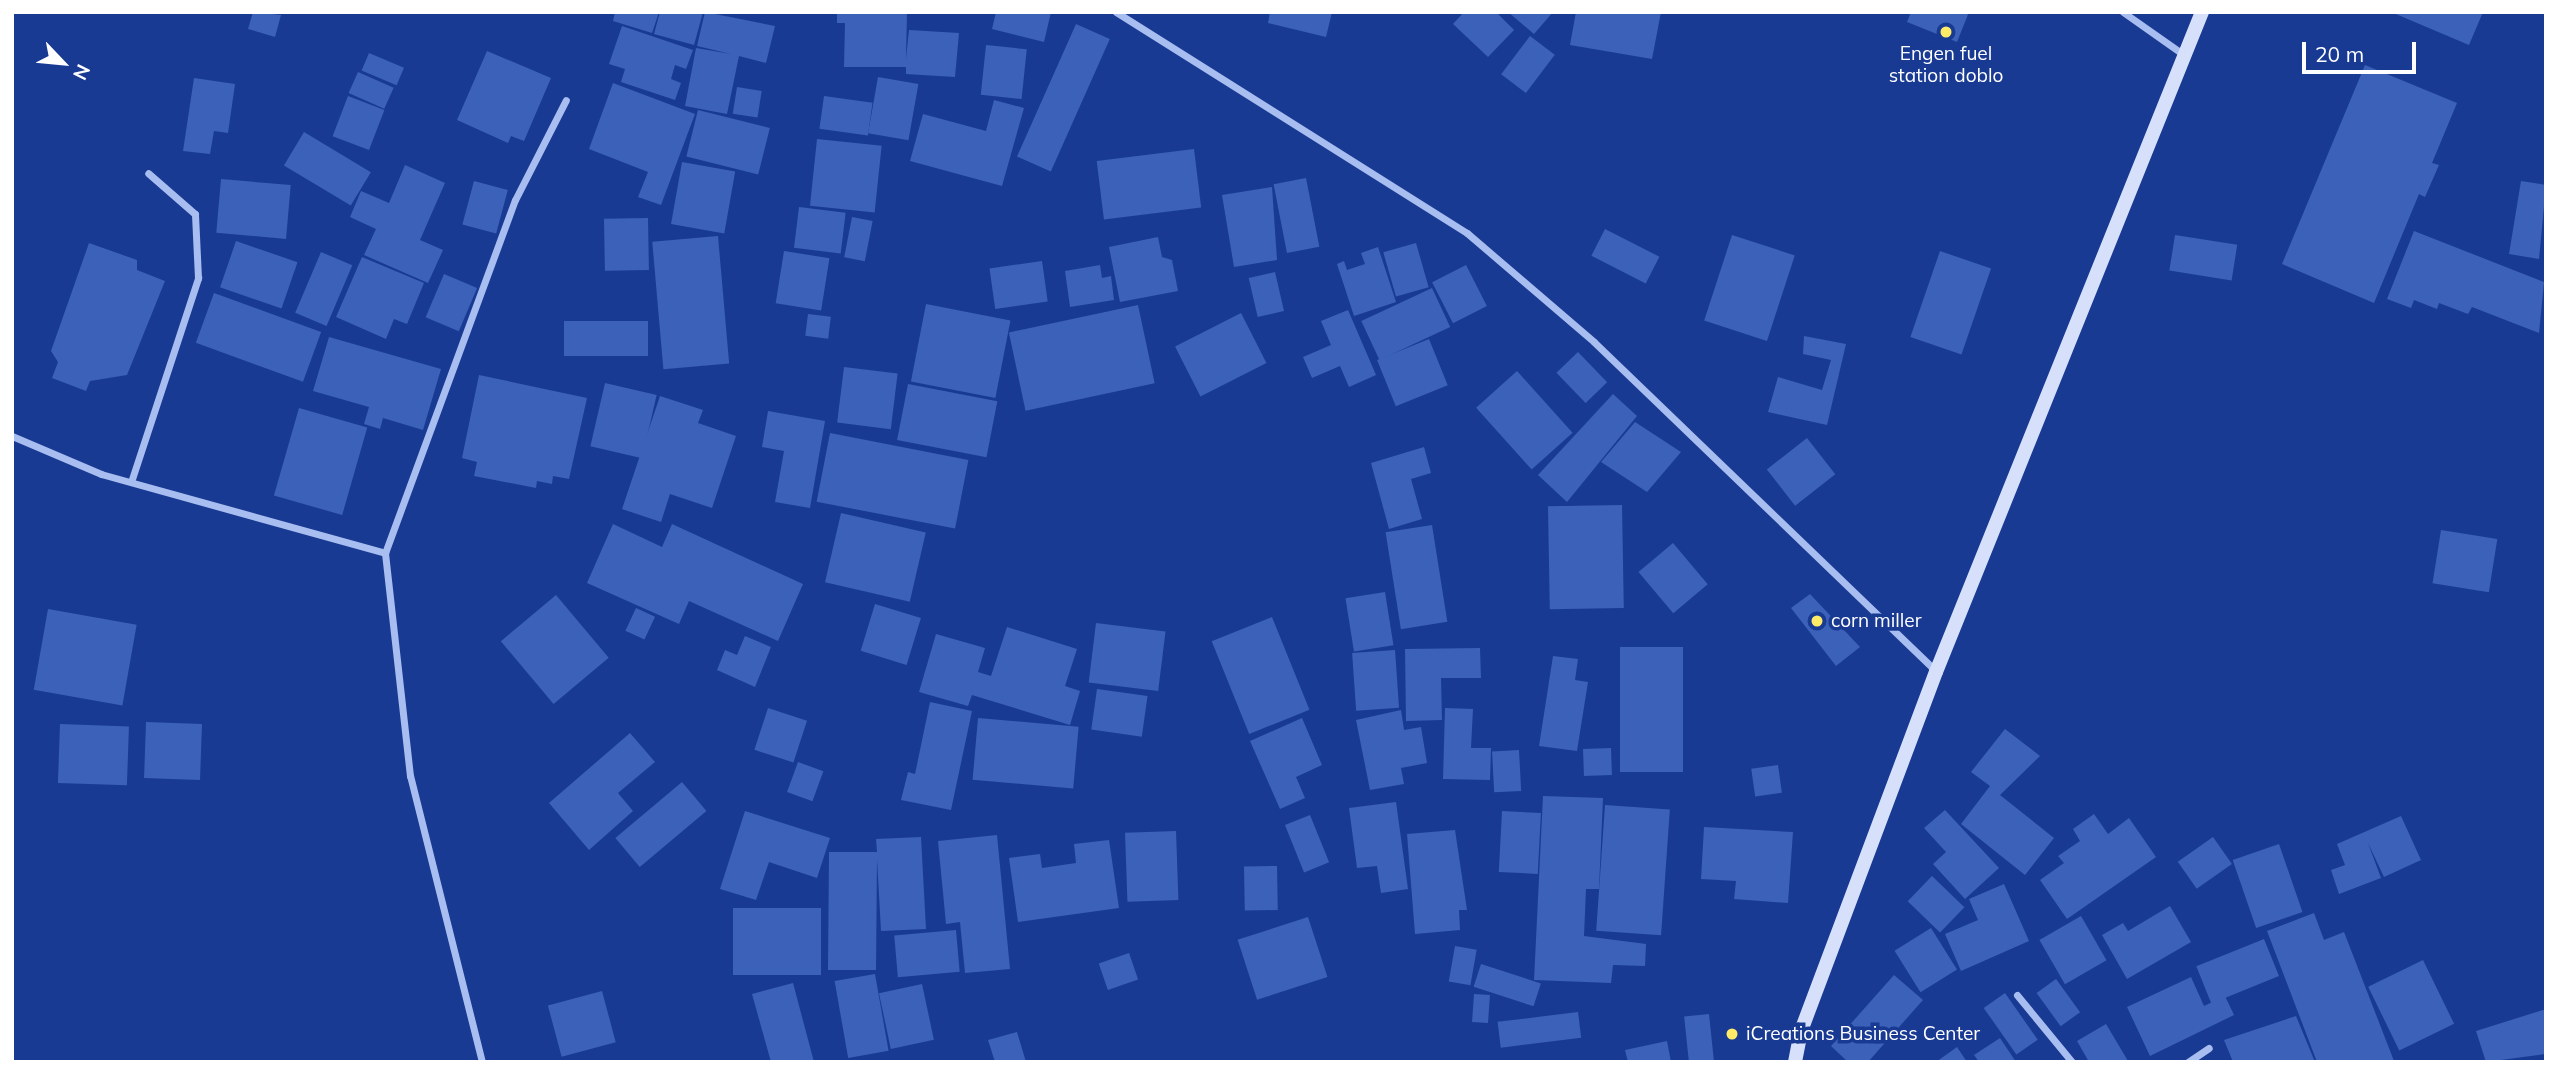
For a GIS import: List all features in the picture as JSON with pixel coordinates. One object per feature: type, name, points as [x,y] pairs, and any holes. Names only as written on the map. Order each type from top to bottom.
[{"type":"main road","points":[[1795,1062],[1801,1031],[1936,672],[2202,12]]},
{"type":"street","points":[[1115,12],[1467,233],[1594,342],[1936,672]]},
{"type":"street","points":[[2123,12],[2185,55]]},
{"type":"street","points":[[482,1062],[410,776],[385,554],[515,200],[566,100]]},
{"type":"street","points":[[132,479],[198,278],[195,214],[148,173]]},
{"type":"street","points":[[12,436],[101,474],[132,479],[385,554]]},
{"type":"street","points":[[2017,995],[2071,1062]]},
{"type":"street","points":[[2188,1062],[2209,1048]]},
{"type":"building","points":[[253,12],[281,15],[275,37],[248,29]]},
{"type":"building","points":[[615,12],[659,12],[652,33],[613,21]]},
{"type":"building","points":[[660,12],[703,12],[694,45],[654,34]]},
{"type":"building","points":[[705,12],[775,26],[766,63],[739,56],[727,114],[685,106],[696,48],[731,54],[697,46]]},
{"type":"building","points":[[837,12],[907,12],[906,59],[909,30],[959,33],[955,77],[906,74],[906,67],[844,67],[845,23],[837,23]]},
{"type":"building","points":[[996,12],[1051,12],[1044,42],[992,29]]},
{"type":"building","points":[[1270,12],[1332,12],[1326,37],[1268,23]]},
{"type":"building","points":[[1464,12],[1496,12],[1514,30],[1488,57],[1453,24]]},
{"type":"building","points":[[1508,12],[1553,12],[1534,34]]},
{"type":"building","points":[[1576,12],[1661,12],[1652,59],[1570,45]]},
{"type":"building","name":"Engen fuel station doblo","points":[[1911,12],[1969,12],[1957,42],[1907,22]]},
{"type":"building","points":[[2391,12],[2483,12],[2469,45]]},
{"type":"building","points":[[1076,24],[1110,39],[1051,172],[1017,156]]},
{"type":"building","points":[[622,26],[693,50],[686,69],[675,65],[671,79],[681,83],[675,100],[621,82],[625,69],[609,64]]},
{"type":"building","points":[[1530,36],[1555,55],[1526,93],[1501,74]]},
{"type":"building","points":[[986,45],[1027,49],[1022,99],[981,95]]},
{"type":"building","points":[[487,51],[551,78],[524,141],[511,136],[508,143],[457,120]]},
{"type":"building","points":[[369,53],[404,68],[397,85],[362,70]]},
{"type":"building","points":[[2365,65],[2457,103],[2432,163],[2439,165],[2425,197],[2419,194],[2374,303],[2282,264]]},
{"type":"building","points":[[358,72],[394,88],[384,109],[349,93]]},
{"type":"building","points":[[878,77],[918,84],[908,140],[868,133]]},
{"type":"building","points":[[194,78],[235,84],[228,133],[214,131],[210,154],[183,151]]},
{"type":"building","points":[[613,83],[695,114],[661,205],[638,197],[648,172],[589,149]]},
{"type":"building","points":[[737,87],[762,91],[757,118],[733,114]]},
{"type":"building","points":[[348,96],[384,110],[369,150],[333,136]]},
{"type":"building","points":[[824,96],[873,103],[868,135],[819,129]]},
{"type":"building","points":[[994,100],[1024,108],[1002,186],[910,161],[923,114],[986,131]]},
{"type":"building","points":[[698,110],[770,128],[758,174],[686,157]]},
{"type":"building","points":[[304,132],[371,172],[351,206],[284,165]]},
{"type":"building","points":[[817,139],[882,146],[875,212],[810,206]]},
{"type":"building","points":[[1194,149],[1201,208],[1104,220],[1097,161]]},
{"type":"building","points":[[682,162],[735,171],[724,233],[671,224]]},
{"type":"building","points":[[405,165],[445,183],[420,240],[443,250],[428,283],[364,255],[376,229],[350,217],[361,191],[389,203]]},
{"type":"building","points":[[1306,178],[1319,247],[1287,253],[1274,184]]},
{"type":"building","points":[[221,179],[291,185],[286,239],[216,233]]},
{"type":"building","points":[[474,181],[508,190],[496,234],[462,224]]},
{"type":"building","points":[[2521,181],[2546,185],[2539,259],[2509,254]]},
{"type":"building","points":[[1272,187],[1277,260],[1234,267],[1222,195]]},
{"type":"building","points":[[799,207],[846,213],[841,253],[794,248]]},
{"type":"building","points":[[852,217],[873,221],[865,261],[844,257]]},
{"type":"building","points":[[648,218],[649,270],[605,271],[604,219]]},
{"type":"building","points":[[1605,229],[1659,257],[1646,283],[1591,256]]},
{"type":"building","points":[[2414,231],[2544,282],[2539,333],[2472,307],[2468,314],[2439,303],[2437,309],[2414,300],[2411,308],[2387,299]]},
{"type":"building","points":[[1732,235],[1795,255],[1767,341],[1704,321]]},
{"type":"building","points":[[2175,235],[2237,245],[2232,280],[2169,271]]},
{"type":"building","points":[[718,236],[729,364],[663,369],[652,242]]},
{"type":"building","points":[[1158,237],[1162,257],[1172,260],[1178,291],[1120,302],[1109,247]]},
{"type":"building","points":[[236,241],[297,262],[282,308],[220,287]]},
{"type":"building","points":[[89,243],[137,260],[137,270],[165,281],[127,375],[90,381],[86,391],[52,378],[58,362],[51,351]]},
{"type":"building","points":[[1416,243],[1429,287],[1396,297],[1383,252]]},
{"type":"building","points":[[1378,247],[1396,302],[1354,316],[1337,264],[1344,261],[1347,270],[1365,264],[1361,253]]},
{"type":"building","points":[[784,251],[829,258],[821,311],[776,303]]},
{"type":"building","points":[[1940,251],[1991,269],[1961,355],[1910,337]]},
{"type":"building","points":[[321,252],[352,265],[327,326],[295,313]]},
{"type":"building","points":[[362,257],[424,283],[407,324],[394,319],[386,339],[336,317]]},
{"type":"building","points":[[1042,261],[1048,302],[995,309],[990,268]]},
{"type":"building","points":[[1100,265],[1102,278],[1111,276],[1114,300],[1070,307],[1065,271]]},
{"type":"building","points":[[1466,265],[1487,306],[1453,323],[1432,282]]},
{"type":"building","points":[[1275,272],[1284,311],[1258,317],[1249,278]]},
{"type":"building","points":[[444,274],[477,288],[459,331],[426,317]]},
{"type":"building","points":[[1432,288],[1450,327],[1379,360],[1361,321]]},
{"type":"building","points":[[214,293],[321,332],[303,382],[196,343]]},
{"type":"building","points":[[926,304],[1010,320],[995,398],[911,382]]},
{"type":"building","points":[[1138,305],[1155,383],[1026,411],[1009,332]]},
{"type":"building","points":[[1348,310],[1376,375],[1349,387],[1340,366],[1312,378],[1303,357],[1331,345],[1321,321]]},
{"type":"building","points":[[1241,313],[1266,363],[1200,396],[1175,347]]},
{"type":"building","points":[[808,314],[831,317],[828,339],[805,336]]},
{"type":"building","points":[[564,321],[648,321],[648,356],[564,356]]},
{"type":"building","points":[[1804,336],[1846,344],[1827,425],[1768,412],[1778,377],[1822,390],[1831,360],[1803,354]]},
{"type":"building","points":[[329,337],[441,369],[423,430],[383,418],[380,429],[364,424],[369,407],[313,391]]},
{"type":"building","points":[[1429,339],[1448,385],[1396,406],[1377,360]]},
{"type":"building","points":[[1578,352],[1607,382],[1586,403],[1556,373]]},
{"type":"building","points":[[844,367],[898,374],[891,429],[837,423]]},
{"type":"building","points":[[1517,371],[1573,433],[1532,469],[1476,408]]},
{"type":"building","points":[[479,375],[587,398],[569,479],[553,476],[552,484],[537,481],[536,488],[474,476],[477,462],[462,458]]},
{"type":"building","points":[[605,383],[657,395],[642,458],[590,446]]},
{"type":"building","points":[[908,384],[997,401],[986,457],[897,440]]},
{"type":"building","points":[[1613,394],[1637,416],[1567,502],[1538,475]]},
{"type":"building","points":[[660,396],[703,410],[698,423],[736,436],[712,508],[670,494],[661,522],[622,509]]},
{"type":"building","points":[[299,408],[367,428],[342,515],[274,495]]},
{"type":"building","points":[[768,411],[825,421],[810,508],[775,502],[784,451],[762,447]]},
{"type":"building","points":[[1635,422],[1681,452],[1647,492],[1601,462]]},
{"type":"building","points":[[830,433],[968,460],[955,529],[817,502]]},
{"type":"building","points":[[1807,438],[1835,474],[1795,506],[1767,469]]},
{"type":"building","points":[[1424,447],[1431,473],[1411,479],[1422,519],[1389,529],[1371,463]]},
{"type":"building","points":[[1622,505],[1624,608],[1550,609],[1548,506]]},
{"type":"building","points":[[841,513],[926,533],[910,602],[825,582]]},
{"type":"building","points":[[613,524],[662,547],[672,524],[803,584],[778,641],[689,601],[679,624],[587,583]]},
{"type":"building","points":[[1432,525],[1447,622],[1401,629],[1386,532]]},
{"type":"building","points":[[2441,530],[2497,539],[2489,592],[2433,583]]},
{"type":"building","points":[[1673,543],[1708,584],[1673,613],[1639,572]]},
{"type":"building","points":[[1385,592],[1393,645],[1354,652],[1345,598]]},
{"type":"building","name":"corn miller","points":[[1810,594],[1860,647],[1836,666],[1791,608]]},
{"type":"building","points":[[556,595],[609,658],[554,704],[501,641]]},
{"type":"building","points":[[875,604],[921,618],[907,665],[861,651]]},
{"type":"building","points":[[636,608],[655,617],[644,640],[625,631]]},
{"type":"building","points":[[48,609],[137,625],[122,705],[34,690]]},
{"type":"building","points":[[1272,617],[1309,710],[1249,734],[1212,641]]},
{"type":"building","points":[[1096,623],[1165,632],[1158,691],[1089,683]]},
{"type":"building","points":[[1007,627],[1077,649],[1065,686],[1080,691],[1070,725],[972,695],[968,706],[919,692],[936,634],[985,648],[978,672],[991,676]]},
{"type":"building","points":[[745,636],[771,647],[755,687],[717,670],[725,650],[737,655]]},
{"type":"building","points":[[1620,647],[1683,647],[1683,772],[1620,772]]},
{"type":"building","points":[[1480,648],[1481,678],[1441,678],[1442,720],[1406,721],[1405,649]]},
{"type":"building","points":[[1395,650],[1399,708],[1356,711],[1352,653]]},
{"type":"building","points":[[1553,656],[1578,659],[1575,680],[1588,682],[1577,751],[1539,746]]},
{"type":"building","points":[[1097,689],[1148,696],[1142,737],[1091,730]]},
{"type":"building","points":[[930,702],[972,711],[951,810],[901,800],[908,772],[915,774]]},
{"type":"building","points":[[768,708],[807,721],[793,763],[754,750]]},
{"type":"building","points":[[1445,708],[1473,709],[1471,748],[1491,748],[1490,780],[1443,779]]},
{"type":"building","points":[[1401,710],[1404,730],[1421,727],[1427,763],[1401,768],[1404,784],[1370,790],[1356,720]]},
{"type":"building","points":[[978,718],[1079,727],[1073,789],[973,780]]},
{"type":"building","points":[[1302,718],[1322,765],[1296,777],[1305,798],[1280,809],[1250,741]]},
{"type":"building","points":[[146,722],[202,724],[200,780],[144,778]]},
{"type":"building","points":[[60,724],[129,726],[127,785],[58,783]]},
{"type":"building","points":[[2005,729],[2040,756],[2000,795],[2054,838],[2025,875],[1961,824],[1990,786],[1971,772]]},
{"type":"building","points":[[630,733],[655,762],[618,793],[633,811],[589,850],[549,803]]},
{"type":"building","points":[[1611,748],[1612,775],[1584,776],[1583,749]]},
{"type":"building","points":[[1519,750],[1521,791],[1494,792],[1492,751]]},
{"type":"building","points":[[798,762],[823,771],[812,801],[787,792]]},
{"type":"building","points":[[1778,765],[1782,793],[1755,796],[1751,769]]},
{"type":"building","points":[[682,782],[706,811],[640,867],[615,838]]},
{"type":"building","points":[[1543,796],[1603,798],[1599,889],[1586,889],[1584,936],[1646,944],[1645,966],[1613,965],[1611,983],[1534,980]]},
{"type":"building","points":[[1396,802],[1408,889],[1381,893],[1377,866],[1357,868],[1349,808]]},
{"type":"building","points":[[1605,805],[1670,810],[1661,935],[1596,931]]},
{"type":"building","points":[[1945,810],[1999,868],[1965,899],[1933,864],[1946,852],[1924,828]]},
{"type":"building","points":[[745,811],[830,838],[817,878],[769,862],[756,900],[720,889]]},
{"type":"building","points":[[1502,811],[1541,813],[1538,874],[1499,872]]},
{"type":"building","points":[[2094,814],[2108,834],[2129,818],[2156,857],[2067,919],[2040,880],[2064,863],[2058,856],[2080,841],[2073,829]]},
{"type":"building","points":[[1310,815],[1329,862],[1304,872],[1285,825]]},
{"type":"building","points":[[2401,816],[2421,860],[2384,877],[2368,843],[2381,878],[2339,894],[2331,870],[2345,865],[2337,844]]},
{"type":"building","points":[[1704,827],[1793,832],[1788,903],[1734,899],[1736,881],[1701,879]]},
{"type":"building","points":[[1455,830],[1467,910],[1459,910],[1460,930],[1415,934],[1407,834]]},
{"type":"building","points":[[1176,831],[1178,900],[1127,902],[1125,833]]},
{"type":"building","points":[[997,835],[1010,969],[965,973],[960,922],[946,924],[938,841]]},
{"type":"building","points":[[921,837],[926,929],[881,931],[877,859],[876,970],[828,970],[829,852],[877,852],[876,839]]},
{"type":"building","points":[[2213,837],[2232,864],[2197,889],[2178,862]]},
{"type":"building","points":[[1109,840],[1119,908],[1018,922],[1009,858],[1040,854],[1042,868],[1076,863],[1074,844]]},
{"type":"building","points":[[2279,844],[2302,912],[2256,928],[2233,860]]},
{"type":"building","points":[[1277,866],[1278,910],[1245,911],[1244,867]]},
{"type":"building","points":[[1932,876],[1964,907],[1940,932],[1908,901]]},
{"type":"building","points":[[2004,884],[2029,941],[1961,971],[1945,934],[1978,920],[1969,899]]},
{"type":"building","points":[[2170,906],[2191,942],[2127,979],[2102,935],[2123,923],[2128,931]]},
{"type":"building","points":[[733,908],[821,908],[821,975],[733,975]]},
{"type":"building","points":[[2314,913],[2324,940],[2344,932],[2394,1061],[2317,1062],[2267,931]]},
{"type":"building","points":[[2081,916],[2106,960],[2065,984],[2039,940]]},
{"type":"building","points":[[1308,917],[1327,977],[1257,1000],[1238,940]]},
{"type":"building","points":[[1931,928],[1957,970],[1920,992],[1895,951]]},
{"type":"building","points":[[956,930],[960,972],[898,977],[894,935]]},
{"type":"building","points":[[2264,939],[2279,976],[2211,1003],[2196,966]]},
{"type":"building","points":[[1455,946],[1477,950],[1470,985],[1449,981]]},
{"type":"building","points":[[1129,953],[1138,979],[1108,990],[1099,963]]},
{"type":"building","points":[[2423,960],[2454,1024],[2399,1051],[2368,987]]},
{"type":"building","points":[[1481,964],[1541,983],[1534,1006],[1474,987]]},
{"type":"building","points":[[875,974],[889,1051],[848,1058],[835,981]]},
{"type":"building","points":[[1894,975],[1923,1000],[1868,1062],[1848,1062],[1831,1046]]},
{"type":"building","points":[[2191,977],[2204,1006],[2225,996],[2234,1015],[2150,1056],[2127,1007]]},
{"type":"building","points":[[2056,979],[2080,1012],[2061,1026],[2037,993]]},
{"type":"building","points":[[793,983],[814,1062],[771,1062],[752,994]]},
{"type":"building","points":[[922,984],[934,1040],[891,1049],[879,993]]},
{"type":"building","points":[[602,991],[616,1042],[562,1057],[548,1005]]},
{"type":"building","points":[[2005,993],[2038,1040],[2016,1055],[1984,1008]]},
{"type":"building","points":[[1474,994],[1490,995],[1488,1023],[1472,1022]]},
{"type":"building","points":[[2546,1009],[2546,1054],[2486,1062],[2476,1031]]},
{"type":"building","points":[[1578,1012],[1581,1038],[1501,1048],[1498,1022]]},
{"type":"building","points":[[1709,1014],[1714,1062],[1689,1062],[1684,1017]]},
{"type":"building","points":[[2296,1016],[2315,1062],[2233,1062],[2224,1040]]},
{"type":"building","points":[[2106,1024],[2127,1062],[2089,1062],[2077,1041]]},
{"type":"building","points":[[1017,1032],[1026,1062],[995,1062],[988,1040]]},
{"type":"building","points":[[2000,1038],[2016,1062],[1979,1062],[1974,1055]]},
{"type":"building","points":[[1667,1041],[1671,1062],[1628,1062],[1625,1050]]},
{"type":"building","points":[[1957,1047],[1967,1062],[1936,1062]]},
{"type":"place","name":"Engen fuel station doblo","points":[[1946,32]]},
{"type":"place","name":"corn miller","points":[[1817,621]]},
{"type":"place","name":"iCreations Business Center","points":[[1732,1034]]}]
